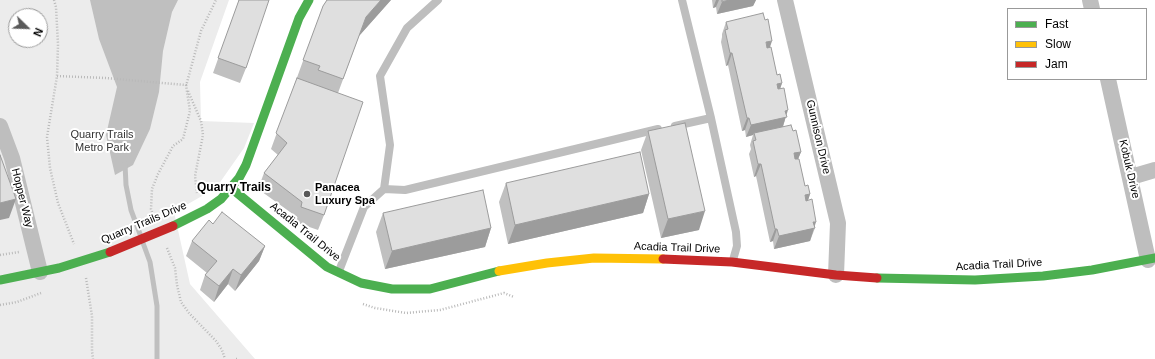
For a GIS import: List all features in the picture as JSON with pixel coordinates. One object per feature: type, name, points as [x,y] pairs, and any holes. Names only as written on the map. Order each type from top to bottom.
[{"type":"street","name":"Quarry Trails Drive","points":[[0,280],[59,268],[110,252],[173,226],[207,209],[221,200],[240,178],[246,165],[299,18],[309,0]]},
{"type":"street","name":"Gunnison Drive","points":[[785,0],[838,223],[836,275]]},
{"type":"street","name":"Kobuk Drive","points":[[1108,80],[1130,176],[1152,259]]},
{"type":"street","name":"Hopper Way","points":[[0,126],[12,158],[40,272]]},
{"type":"street","points":[[1130,176],[1155,170]]},
{"type":"street","name":"Acadia Trail Drive","points":[[231,188],[327,267],[360,282],[392,289],[430,289],[500,271],[547,263],[594,258],[646,258],[732,262],[836,275],[888,279],[975,280],[1050,275],[1092,270],[1152,259]]},
{"type":"lane","points":[[338,273],[364,207],[384,189],[390,145],[380,76],[407,28],[438,0]]},
{"type":"lane","points":[[682,0],[711,118],[736,232],[737,246],[732,262]]},
{"type":"lane","points":[[384,189],[404,190],[613,139],[711,118]]},
{"type":"path","points":[[54,0],[56,7],[57,76],[47,137],[50,168],[58,203],[75,246],[68,247]]},
{"type":"path","points":[[197,193],[195,176],[203,135],[201,122],[186,85],[201,31],[216,0]]},
{"type":"path","points":[[57,76],[105,78],[186,85]]},
{"type":"path","points":[[191,197],[202,190]]},
{"type":"path","points":[[0,255],[35,250]]},
{"type":"path","points":[[86,276],[92,316],[93,359]]},
{"type":"green space","name":"Quarry Trails Metro Park","points":[[0,0],[229,0],[200,82],[201,121],[254,123],[244,148],[216,188],[174,212],[190,284],[255,359],[0,359]]},
{"type":"shaded area","points":[[90,0],[178,0],[172,12],[163,51],[159,92],[150,129],[133,165],[115,175],[106,135],[117,87],[99,39]]},
{"type":"building","points":[[239,0],[269,0],[246,68],[218,58]]},
{"type":"building","points":[[327,0],[381,0],[366,17],[343,79],[318,70],[320,66],[303,60],[323,6]]},
{"type":"building","points":[[763,13],[765,20],[768,19],[772,41],[766,42],[767,48],[771,47],[777,75],[780,74],[782,83],[777,84],[778,89],[784,88],[788,110],[785,111],[787,117],[751,125],[749,118],[747,118],[732,53],[730,53],[725,30],[728,29],[726,22]]},
{"type":"building","points":[[297,78],[363,102],[324,215],[301,207],[302,202],[264,173],[287,143],[276,133]]},
{"type":"building","points":[[685,123],[705,211],[668,219],[648,131]]},
{"type":"building","points":[[791,125],[793,131],[796,130],[801,152],[794,153],[795,159],[799,159],[805,186],[808,185],[810,194],[805,195],[806,201],[812,199],[816,222],[813,222],[815,228],[779,236],[777,229],[775,229],[761,164],[758,164],[753,141],[756,140],[754,133]]},
{"type":"building","points":[[640,152],[649,194],[515,225],[506,183]]},
{"type":"building","points":[[0,155],[16,199],[0,203]]},
{"type":"building","points":[[483,190],[491,228],[392,251],[383,213]]},
{"type":"building","points":[[222,212],[265,246],[241,275],[233,269],[219,286],[205,275],[217,261],[192,241],[209,220],[213,224]]},
{"type":"waterway","points":[[125,164],[126,185],[131,210],[140,234]]},
{"type":"waterway","points":[[143,243],[150,262],[157,306],[157,359]]},
{"type":"traffic: fast","points":[[173,226],[207,209],[221,199],[239,178],[246,165],[299,18],[309,0]]},
{"type":"traffic: fast","points":[[231,188],[327,267],[361,283],[392,289],[430,289],[499,271]]},
{"type":"traffic: fast","points":[[0,280],[59,268],[110,252]]},
{"type":"traffic: fast","points":[[877,278],[975,280],[1043,276],[1092,270],[1155,258]]},
{"type":"traffic: slow","points":[[499,271],[547,263],[594,258],[663,259]]},
{"type":"traffic: jam","points":[[110,252],[173,226]]},
{"type":"traffic: jam","points":[[663,259],[732,262],[836,275],[877,278]]},
{"type":"place","name":"Panacea Luxury Spa","points":[[307,194]]},
{"type":"district","name":"Quarry Trails","points":[[234,188]]}]
